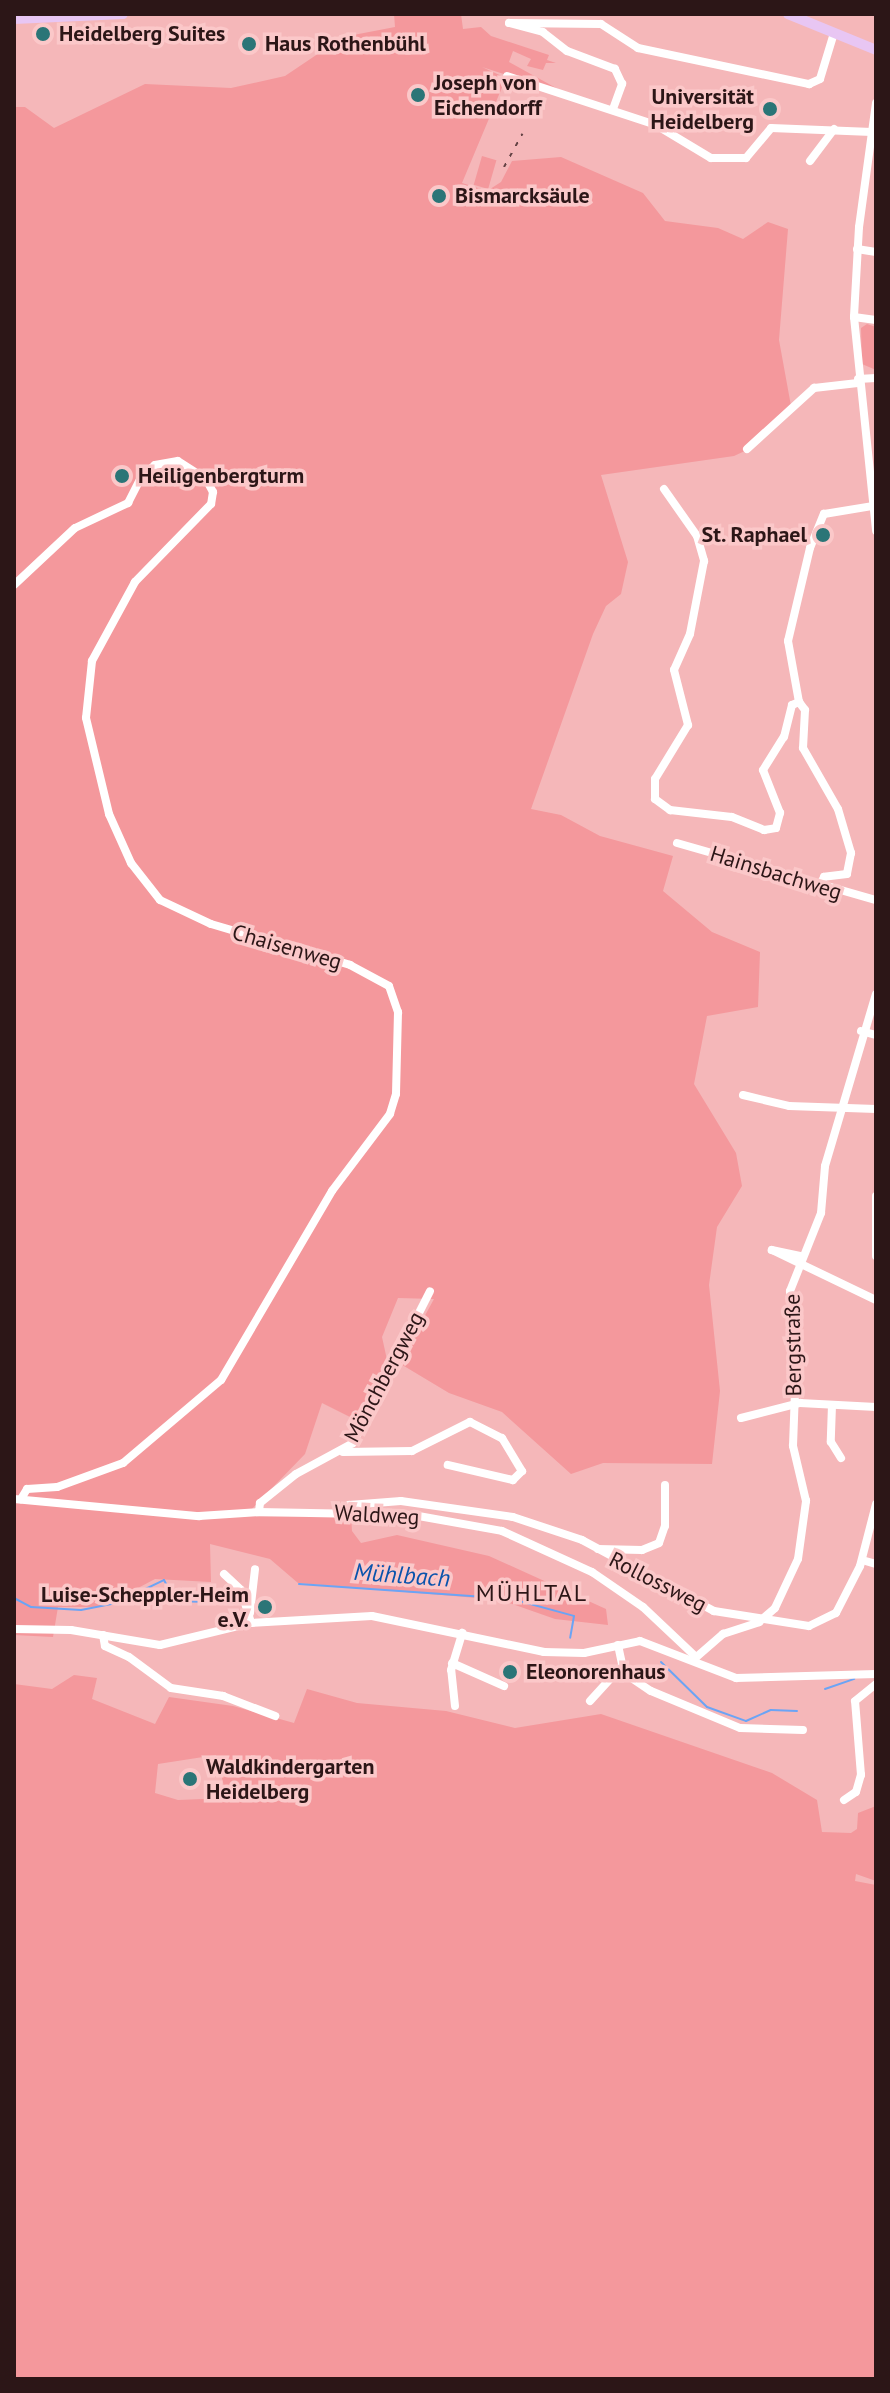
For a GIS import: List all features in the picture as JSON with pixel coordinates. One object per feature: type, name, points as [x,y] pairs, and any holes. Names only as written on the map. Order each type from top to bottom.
[{"type":"main road","points":[[14,19],[123,14]]},
{"type":"main road","points":[[788,14],[876,50]]},
{"type":"street","points":[[613,109],[622,84],[615,69],[567,51],[543,32],[521,29],[509,23],[601,24],[638,48],[809,84],[820,79],[834,33]]},
{"type":"street","points":[[507,76],[613,109],[669,131],[703,156],[749,156],[769,129],[830,129],[872,138]]},
{"type":"street","points":[[876,103],[857,249],[854,317],[858,381],[876,531]]},
{"type":"street","points":[[810,161],[830,129]]},
{"type":"street","points":[[866,175],[876,177]]},
{"type":"street","points":[[857,249],[876,252]]},
{"type":"street","points":[[854,317],[876,320]]},
{"type":"street","points":[[747,449],[814,388],[876,378]]},
{"type":"street","name":"Chaisenweg","points":[[14,585],[75,528],[128,503],[138,482],[155,465],[178,461],[199,473],[214,495],[204,513],[135,582],[92,661],[86,718],[114,829],[143,881],[173,909],[232,931],[334,958],[389,986],[398,1004],[396,1094],[387,1119],[332,1191],[267,1310],[214,1387],[123,1463],[66,1484],[27,1489],[18,1499]]},
{"type":"street","points":[[664,489],[697,536],[704,561],[690,634],[674,670],[688,725],[655,779],[658,802],[673,811],[732,817],[764,830],[776,828],[780,816],[764,782],[764,768],[786,735],[792,705],[799,702]]},
{"type":"street","points":[[819,887],[824,877],[845,876],[851,853],[838,809],[803,748],[805,712],[799,702],[788,641],[810,548],[826,513],[873,506]]},
{"type":"street","name":"Hainsbachweg","points":[[677,843],[819,887],[876,900]]},
{"type":"street","name":"Bergstraße","points":[[763,1619],[785,1591],[804,1536],[806,1501],[794,1452],[796,1347],[788,1310],[798,1262],[822,1210],[825,1166],[861,1031],[876,994]]},
{"type":"street","points":[[861,1031],[876,1035]]},
{"type":"street","points":[[743,1095],[789,1106],[876,1109]]},
{"type":"street","points":[[876,1196],[876,1256]]},
{"type":"street","points":[[798,1262],[772,1250],[876,1299],[876,1306]]},
{"type":"street","name":"Mönchbergweg","points":[[259,1512],[260,1503],[296,1474],[343,1452],[358,1434],[430,1291]]},
{"type":"street","points":[[741,1418],[800,1403],[876,1407]]},
{"type":"street","points":[[832,1405],[831,1442],[841,1458]]},
{"type":"street","points":[[343,1452],[412,1451],[470,1422],[496,1433],[522,1467],[513,1480],[448,1465]]},
{"type":"street","points":[[335,1513],[360,1503],[434,1504],[513,1517],[598,1549],[642,1550],[659,1543],[665,1526],[665,1485]]},
{"type":"street","name":"Waldweg","points":[[18,1499],[185,1515],[259,1512],[413,1515],[511,1533],[592,1572],[686,1644],[694,1658]]},
{"type":"street","name":"Rollossweg","points":[[598,1549],[714,1611],[809,1626],[827,1621],[836,1613],[862,1560],[876,1504]]},
{"type":"street","points":[[862,1560],[876,1564]]},
{"type":"street","points":[[251,1618],[255,1569]]},
{"type":"street","points":[[224,1574],[239,1587],[251,1618]]},
{"type":"street","points":[[14,1629],[176,1644],[251,1618],[372,1616],[544,1652],[576,1654],[637,1640],[676,1655],[694,1658],[727,1676],[750,1680],[876,1674]]},
{"type":"street","points":[[694,1658],[723,1634],[763,1619]]},
{"type":"street","points":[[455,1706],[452,1663],[462,1633]]},
{"type":"street","points":[[103,1635],[105,1646],[129,1657],[171,1688],[223,1696],[275,1716]]},
{"type":"street","points":[[676,1655],[686,1644]]},
{"type":"street","points":[[618,1645],[621,1667],[644,1687],[732,1725],[803,1730]]},
{"type":"street","points":[[452,1663],[504,1686]]},
{"type":"street","points":[[590,1701],[621,1667]]},
{"type":"street","points":[[844,1800],[856,1792],[861,1775],[855,1701],[876,1684]]},
{"type":"shaded area","points":[[394,14],[461,14],[463,29],[481,27],[491,36],[549,55],[547,60],[556,63],[546,63],[543,70],[527,66],[531,59],[513,51],[509,62],[567,94],[482,67],[506,78],[462,183],[487,191],[501,182],[512,161],[561,157],[643,193],[665,221],[718,228],[743,239],[768,222],[788,229],[779,340],[791,406],[749,449],[734,456],[601,475],[628,562],[621,594],[606,606],[593,634],[531,809],[561,815],[600,836],[673,856],[663,891],[712,932],[760,952],[758,1007],[707,1016],[694,1084],[736,1153],[742,1186],[717,1227],[709,1285],[720,1391],[712,1464],[603,1463],[571,1474],[502,1412],[449,1393],[399,1363],[434,1299],[398,1298],[382,1337],[391,1378],[366,1425],[322,1403],[305,1454],[250,1511],[256,1517],[351,1516],[352,1531],[361,1543],[397,1535],[489,1556],[606,1609],[608,1625],[555,1619],[501,1600],[298,1583],[270,1559],[210,1544],[211,1582],[155,1579],[102,1607],[58,1607],[53,1637],[14,1635],[14,107],[25,107],[54,128],[145,84],[231,88],[285,76],[343,37],[395,27]]},
{"type":"shaded area","points":[[482,156],[496,160],[488,189],[474,185]]},
{"type":"shaded area","points":[[867,324],[876,327],[876,370],[862,364],[861,328]]},
{"type":"shaded area","points":[[74,1675],[97,1678],[92,1699],[155,1724],[169,1697],[233,1706],[294,1723],[307,1689],[357,1703],[446,1711],[515,1728],[601,1714],[772,1773],[817,1800],[822,1832],[851,1833],[857,1829],[858,1813],[876,1806],[876,1881],[856,1874],[855,1881],[876,1885],[876,2379],[14,2379],[14,1684],[52,1689]],"holes":[[[216,1755],[227,1798],[178,1800],[155,1793],[158,1764]]]},
{"type":"waterway","name":"Mühlbach","points":[[14,1598],[31,1607],[81,1610],[116,1603],[164,1580],[175,1601],[240,1603]]},
{"type":"waterway","name":"Mühlbach","points":[[299,1584],[512,1599],[574,1616],[570,1638]]},
{"type":"waterway","name":"Mühlbach","points":[[661,1662],[707,1707],[746,1721],[771,1710],[797,1711]]},
{"type":"waterway","name":"Mühlbach","points":[[825,1689],[854,1679]]},
{"type":"railway","points":[[504,167],[522,134]]},
{"type":"place","name":"Heidelberg Suites","points":[[43,34]]},
{"type":"place","name":"Haus Rothenbühl","points":[[249,44]]},
{"type":"place","name":"Joseph von Eichendorff","points":[[418,95]]},
{"type":"place","name":"Universität Heidelberg","points":[[770,109]]},
{"type":"place","name":"Bismarcksäule","points":[[439,196]]},
{"type":"place","name":"Heiligenbergturm","points":[[122,476]]},
{"type":"place","name":"St. Raphael","points":[[823,535]]},
{"type":"place","name":"Luise-Scheppler-Heim e.V.","points":[[265,1607]]},
{"type":"place","name":"Eleonorenhaus","points":[[510,1672]]},
{"type":"place","name":"Waldkindergarten Heidelberg","points":[[190,1779]]},
{"type":"district","name":"MÜHLTAL","points":[[532,1593]]}]
